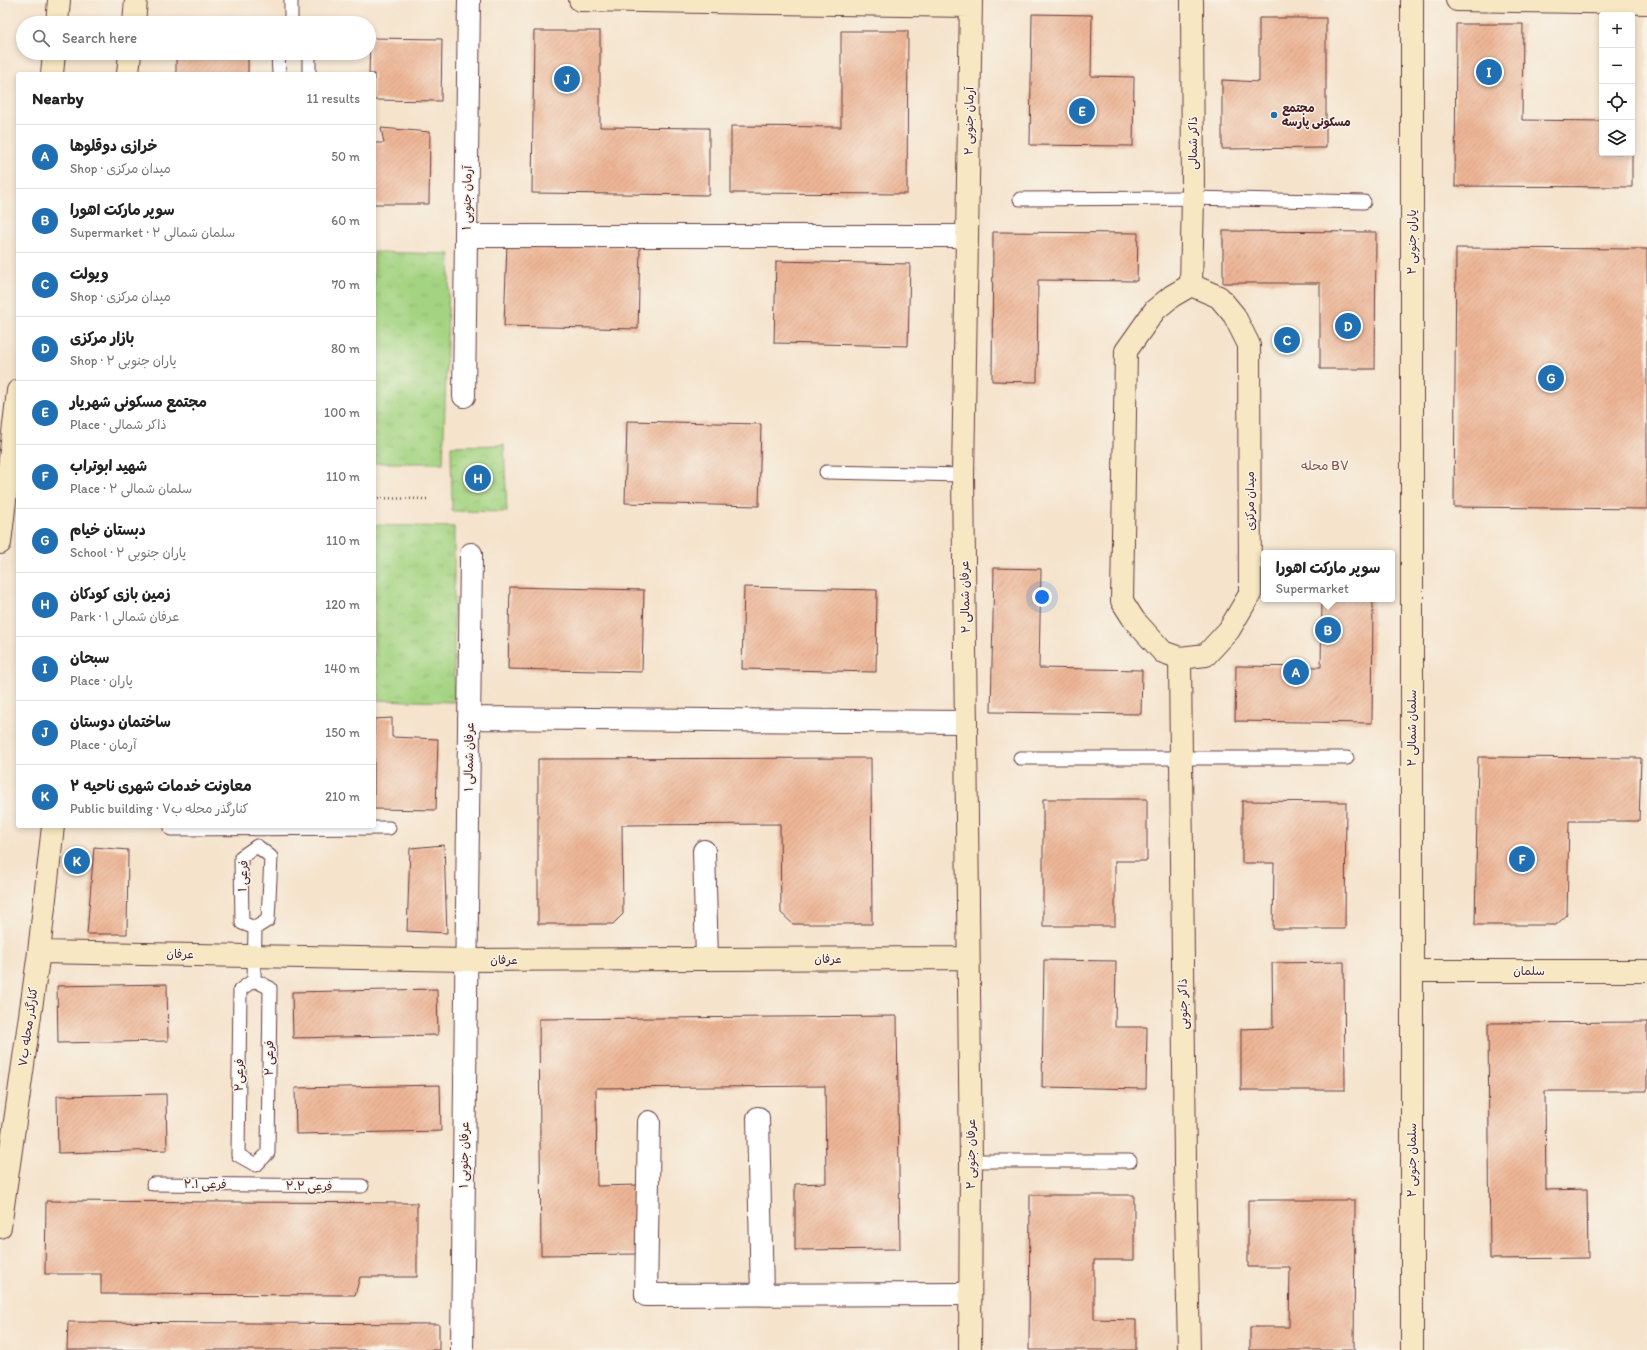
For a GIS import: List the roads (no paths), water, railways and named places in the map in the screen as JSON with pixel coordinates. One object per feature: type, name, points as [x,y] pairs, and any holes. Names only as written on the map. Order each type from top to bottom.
[{"type":"street","points":[[58,16],[59,0]]},
{"type":"street","points":[[135,16],[136,0]]},
{"type":"street","name":"آرمان جنوبی ۱","points":[[464,396],[470,0]]},
{"type":"street","points":[[580,0],[971,3]]},
{"type":"street","name":"ذاکر شمالی","points":[[1191,286],[1193,198],[1192,0]]},
{"type":"street","name":"یاران جنوبی ۲","points":[[1412,0],[1412,485]]},
{"type":"street","points":[[1456,0],[1647,3]]},
{"type":"street","name":"آرمان جنوبی ۲","points":[[967,236],[971,3]]},
{"type":"street","points":[[52,72],[53,60]]},
{"type":"street","points":[[128,72],[129,60]]},
{"type":"street","points":[[467,236],[967,236]]},
{"type":"street","name":"عرفان شمالی ۲","points":[[967,236],[963,475],[968,958]]},
{"type":"street","name":"میدان مرکزی","points":[[1191,286],[1219,297],[1234,315],[1249,345],[1250,594],[1229,630],[1206,655],[1180,658],[1163,652],[1134,620],[1122,601],[1126,351],[1155,310],[1172,296],[1191,286]]},
{"type":"street","points":[[0,543],[16,408]]},
{"type":"street","name":"سلمان شمالی ۲","points":[[1412,485],[1412,971]]},
{"type":"street","name":"عرفان شمالی ۱","points":[[467,960],[471,554]]},
{"type":"street","name":"ذاکر جنوبی","points":[[1180,658],[1185,1164],[1189,1350]]},
{"type":"street","points":[[470,718],[966,722]]},
{"type":"street","name":"کنارگذر محله ب۷","points":[[0,1227],[39,952],[53,828]]},
{"type":"street","points":[[704,851],[707,959]]},
{"type":"street","name":"عرفان","points":[[39,952],[467,960],[968,958]]},
{"type":"street","name":"عرفان جنوبی ۲","points":[[968,958],[971,1161],[970,1350]]},
{"type":"street","name":"عرفان جنوبی ۱","points":[[462,1350],[467,960]]},
{"type":"street","name":"سلمان","points":[[1412,971],[1647,971]]},
{"type":"street","name":"سلمان جنوبی ۲","points":[[1412,971],[1412,1350]]},
{"type":"street","points":[[758,1118],[762,1295]]},
{"type":"street","points":[[649,1122],[646,1295],[970,1294]]},
{"type":"lane","points":[[291,0],[291,16]]},
{"type":"lane","points":[[278,60],[278,72]]},
{"type":"lane","points":[[309,60],[309,72]]},
{"type":"lane","points":[[1020,199],[1193,198],[1364,202]]},
{"type":"lane","points":[[826,472],[963,475]]},
{"type":"lane","points":[[1020,758],[1347,758]]},
{"type":"lane","points":[[171,829],[389,828]]},
{"type":"lane","points":[[257,829],[257,846]]},
{"type":"lane","name":"فرعی ۱","points":[[257,846],[271,857],[268,920],[255,928],[242,923],[242,857],[257,846]]},
{"type":"lane","points":[[254,980],[255,928]]},
{"type":"lane","name":"فرعی ۲","points":[[254,980],[270,988],[268,1153],[256,1165]]},
{"type":"lane","name":"فرعی۲","points":[[254,980],[240,990],[238,1155],[256,1165]]},
{"type":"lane","points":[[971,1161],[1130,1161]]},
{"type":"lane","points":[[256,1165],[256,1185]]},
{"type":"lane","name":"فرعی ۲.۱","points":[[153,1184],[256,1185]]},
{"type":"lane","name":"فرعی ۲.۲","points":[[256,1185],[362,1186]]},
{"type":"place","name":"سبحان","points":[[1489,72]]},
{"type":"place","name":"ساختمان دوستان","points":[[567,79]]},
{"type":"place","name":"مجتمع مسکونی شهریار","points":[[1082,111]]},
{"type":"place","name":"مجتمع مسکونی پارسه","points":[[1274,115]]},
{"type":"place","name":"بازار مرکزی","points":[[1348,326]]},
{"type":"place","name":"ویولت","points":[[1287,340]]},
{"type":"place","name":"دبستان خیام","points":[[1551,378]]},
{"type":"place","name":"زمین بازی کودکان","points":[[478,478]]},
{"type":"place","name":"سوپر مارکت اهورا","points":[[1328,630]]},
{"type":"place","name":"خرازی دوقلوها","points":[[1296,672]]},
{"type":"place","name":"شهید ابوتراب","points":[[1522,859]]},
{"type":"place","name":"معاونت خدمات شهری ناحیه ۲","points":[[77,861]]},
{"type":"district","name":"محله B۷","points":[[1325,465]]}]
